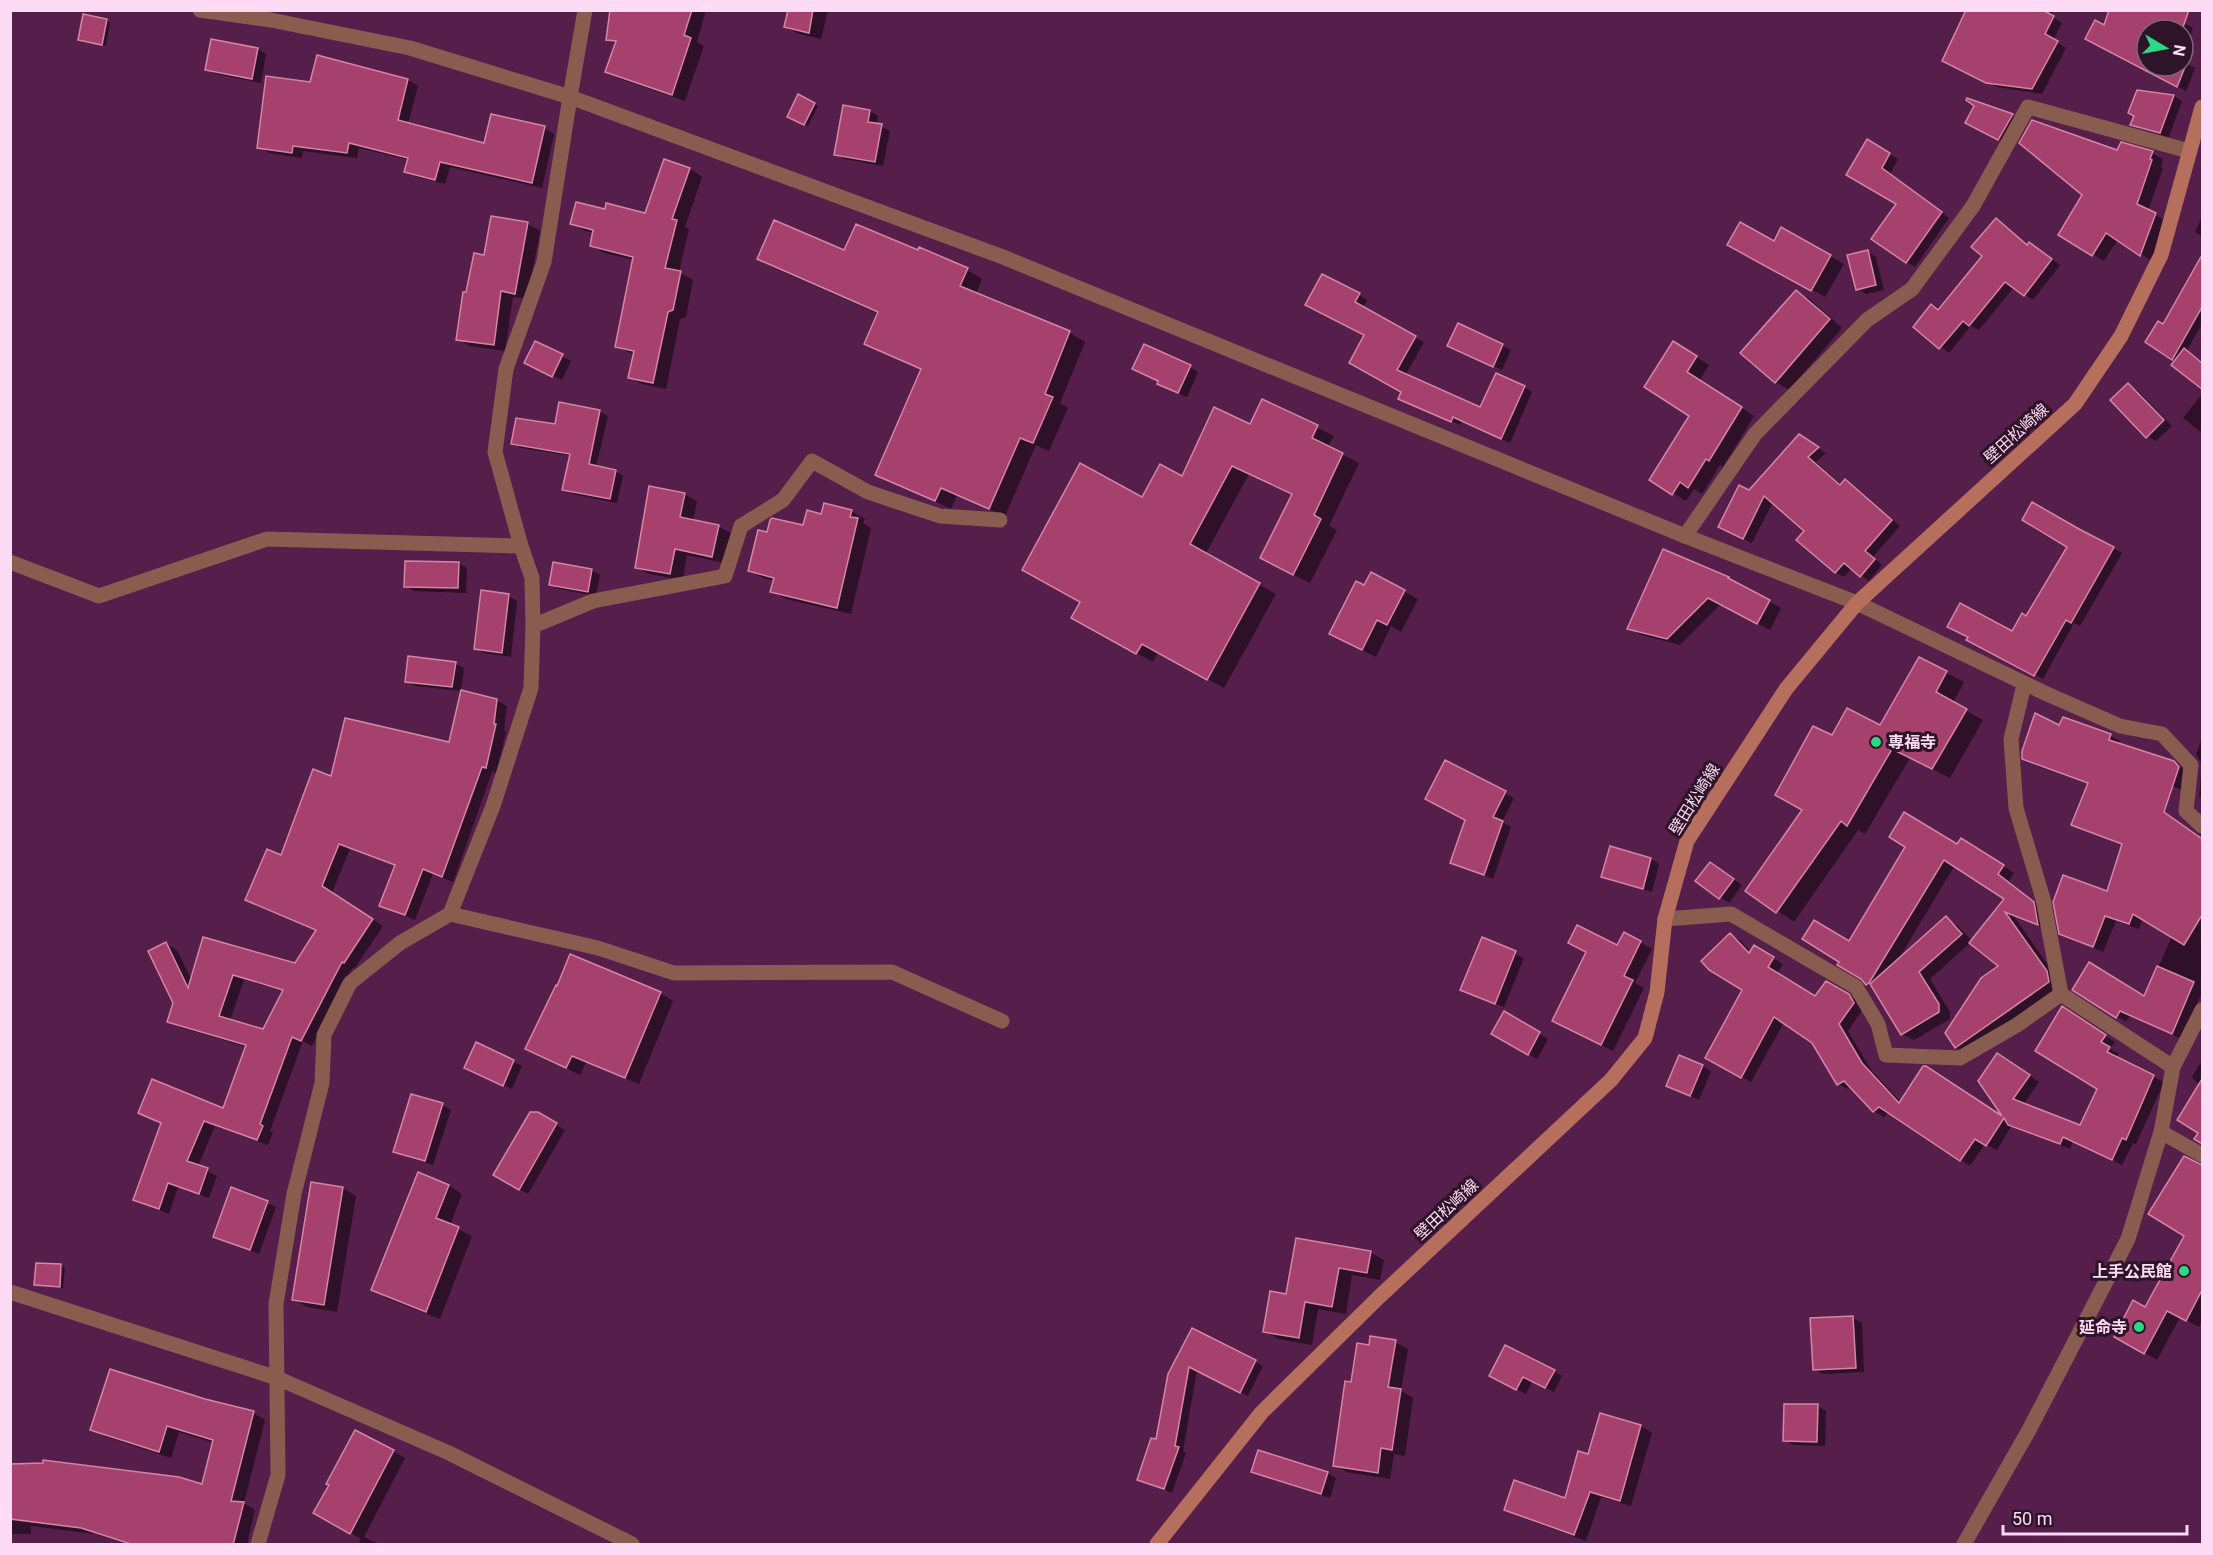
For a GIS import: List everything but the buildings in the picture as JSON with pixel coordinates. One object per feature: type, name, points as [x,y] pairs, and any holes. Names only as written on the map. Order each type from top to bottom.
[{"type":"main road","name":"壁田松崎線","points":[[1156,1545],[1262,1412],[1379,1297],[1611,1080],[1645,1038],[1657,992],[1665,919],[1687,841],[1786,689],[1857,603],[2075,404],[2121,336],[2162,255],[2202,107]]},
{"type":"street","points":[[200,10],[271,20],[410,48],[570,97],[1003,256],[1684,536],[1857,603],[2024,685],[2120,726],[2162,734],[2191,765],[2186,811],[2202,826]]},
{"type":"street","points":[[258,1545],[278,1475],[276,1304],[294,1194],[322,1083],[324,1035],[350,983],[400,943],[450,914],[493,806],[531,688],[532,578],[495,452],[506,369],[544,262],[585,10]]},
{"type":"street","points":[[1684,536],[1755,434],[1867,320],[1912,289],[1973,206],[2028,107],[2189,151]]},
{"type":"street","points":[[533,626],[593,602],[725,576],[741,525],[783,500],[812,461],[868,492],[940,516],[1000,520]]},
{"type":"street","points":[[10,562],[99,596],[267,539],[521,546]]},
{"type":"street","points":[[2024,685],[2011,739],[2016,808],[2043,899],[2061,994],[2173,1066]]},
{"type":"street","points":[[450,914],[598,948],[674,973],[892,972],[1002,1021]]},
{"type":"street","points":[[1665,919],[1731,914],[1856,987],[1878,1024],[1886,1055],[1960,1058],[2017,1025],[2061,994]]},
{"type":"street","points":[[1964,1545],[2029,1430],[2128,1239],[2162,1132],[2173,1066],[2202,1010]]},
{"type":"street","points":[[2162,1132],[2202,1155]]},
{"type":"street","points":[[10,1292],[277,1378],[448,1453],[632,1545]]},
{"type":"place","name":"専福寺","points":[[1876,742]]},
{"type":"place","name":"上手公民館","points":[[2184,1271]]},
{"type":"place","name":"延命寺","points":[[2139,1327]]}]
